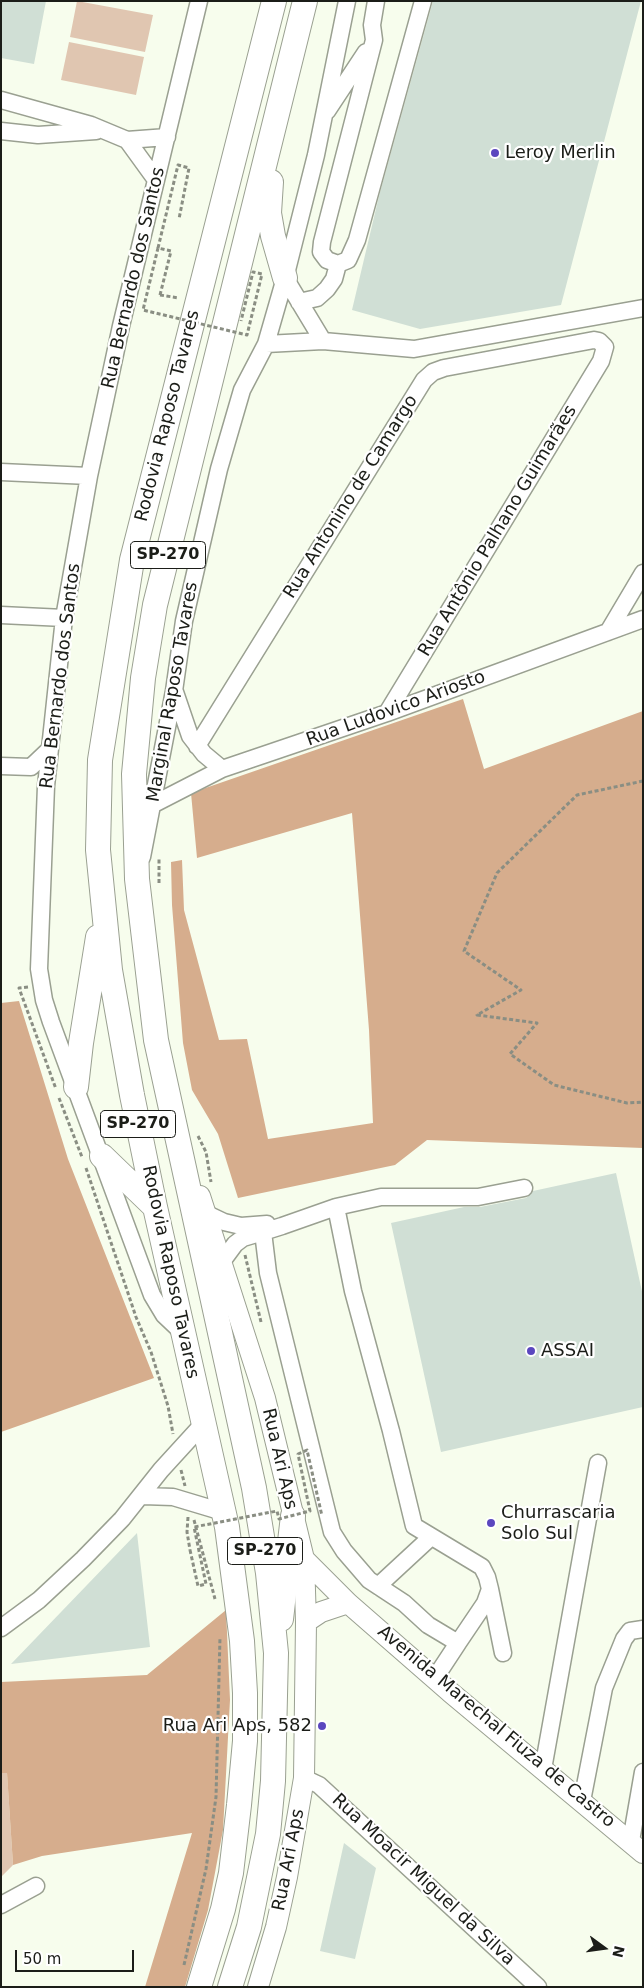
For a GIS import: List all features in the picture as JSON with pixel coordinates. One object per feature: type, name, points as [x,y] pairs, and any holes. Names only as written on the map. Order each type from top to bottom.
[{"type":"highway","name":"Rodovia Raposo Tavares","points":[[191,1980],[223,1909],[231,1873],[245,1741],[242,1641],[227,1528],[155,1206],[119,1027],[102,913],[98,850],[100,760],[132,560],[274,1]]},
{"type":"highway","name":"Rodovia Raposo Tavares","points":[[230,1987],[249,1926],[268,1834],[273,1781],[276,1653],[268,1573],[254,1488],[156,1040],[137,878],[134,774],[143,678],[155,606],[305,1]]},
{"type":"highway","points":[[278,109],[269,213],[272,236],[285,278]]},
{"type":"highway","points":[[76,1087],[80,1043],[102,913]]},
{"type":"highway","points":[[90,1160],[155,1206]]},
{"type":"highway","points":[[276,1653],[287,1585],[293,1516]]},
{"type":"main road","name":"Rua Ari Aps","points":[[173,1120],[265,1398],[304,1559],[306,1622],[304,1778],[287,1877],[276,1927],[258,1987]]},
{"type":"main road","name":"Avenida Marechal Fiuza de Castro","points":[[304,1559],[348,1602],[435,1678],[637,1847]]},
{"type":"main road","points":[[306,1622],[321,1612],[348,1602]]},
{"type":"street","name":"Rua Bernardo dos Santos","points":[[183,1333],[164,1315],[152,1295],[90,1160],[76,1087],[46,1007],[41,984],[39,943],[46,786],[64,618],[89,476],[198,1]]},
{"type":"street","name":"Marginal Raposo Tavares","points":[[137,878],[174,690],[184,621],[219,469],[242,390],[266,344],[285,278],[316,155],[347,1]]},
{"type":"street","points":[[376,1],[372,25],[374,40],[323,232],[322,252],[327,260],[338,264],[348,260],[355,245],[423,1]]},
{"type":"street","points":[[323,118],[374,40]]},
{"type":"street","points":[[1,100],[103,130],[127,140],[167,136]]},
{"type":"street","points":[[1,132],[38,135],[103,130]]},
{"type":"street","points":[[127,140],[156,180]]},
{"type":"street","points":[[299,302],[317,298],[327,289],[334,279],[338,264]]},
{"type":"street","points":[[285,278],[323,341]]},
{"type":"street","points":[[266,344],[323,341],[414,349],[437,347],[643,308]]},
{"type":"street","name":"Rua Antonino de Camargo","points":[[197,746],[424,380],[433,372],[444,368],[594,340],[605,347]]},
{"type":"street","name":"Rua Antônio Palhano Guimarães","points":[[387,713],[602,361],[605,347]]},
{"type":"street","points":[[1,472],[89,476]]},
{"type":"street","points":[[608,632],[643,572]]},
{"type":"street","points":[[1,615],[64,618]]},
{"type":"street","name":"Rua Ludovico Ariosto","points":[[152,805],[222,769],[387,713],[643,620]]},
{"type":"street","points":[[174,690],[183,720],[197,746],[222,769]]},
{"type":"street","points":[[1,766],[31,767],[50,749]]},
{"type":"street","points":[[31,767],[46,786]]},
{"type":"street","points":[[221,1263],[240,1240],[262,1228],[304,1218],[336,1207],[380,1197],[478,1197],[524,1188]]},
{"type":"street","points":[[336,1207],[353,1291],[397,1454],[414,1526],[482,1567],[490,1589],[503,1653]]},
{"type":"street","points":[[205,1213],[224,1222],[262,1228]]},
{"type":"street","points":[[262,1228],[268,1273],[332,1532],[344,1551],[369,1580],[404,1603],[428,1625],[458,1643]]},
{"type":"street","points":[[1,1628],[39,1600],[77,1565],[143,1496],[176,1453],[203,1424]]},
{"type":"street","points":[[543,1769],[598,1463]]},
{"type":"street","points":[[143,1496],[157,1494],[223,1512]]},
{"type":"street","points":[[378,1586],[431,1537]]},
{"type":"street","points":[[435,1678],[485,1603],[490,1589]]},
{"type":"street","points":[[582,1801],[604,1688],[624,1639],[630,1631],[643,1629]]},
{"type":"street","points":[[637,1847],[643,1772]]},
{"type":"street","name":"Rua Moacir Miguel da Silva","points":[[304,1778],[319,1785],[538,1987]]},
{"type":"street","points":[[1,1906],[36,1886]]},
{"type":"path","points":[[179,219],[189,168],[178,165],[143,310],[247,335],[262,274],[253,272],[241,321]]},
{"type":"path","points":[[158,248],[171,251],[160,295]]},
{"type":"path","points":[[643,781],[577,795],[497,873],[464,951],[521,990],[477,1015],[537,1023],[510,1054],[554,1085],[627,1103],[643,1102]]},
{"type":"path","points":[[158,888],[159,852]]},
{"type":"path","points":[[41,984],[19,988],[90,1160],[168,1406],[187,1501]]},
{"type":"path","points":[[195,1131],[206,1152],[212,1184]]},
{"type":"path","points":[[216,1602],[200,1538],[194,1520],[188,1511],[187,1532],[198,1586],[206,1584],[194,1527],[278,1511],[278,1518],[310,1511],[298,1454],[307,1450],[322,1516]]},
{"type":"path","points":[[191,1980],[216,1797],[220,1632]]},
{"type":"shaded area","points":[[77,1],[153,15],[145,52],[70,37]]},
{"type":"shaded area","points":[[69,42],[144,57],[136,95],[61,80]]},
{"type":"shaded area","points":[[463,699],[484,769],[643,711],[643,1148],[427,1140],[395,1165],[238,1198],[218,1134],[192,1090],[183,1043],[172,905],[171,862],[182,860],[184,910],[219,1040],[247,1039],[268,1139],[373,1123],[369,1030],[352,813],[197,858],[191,793]]},
{"type":"shaded area","points":[[19,1001],[68,1159],[154,1378],[1,1432],[1,1003]]},
{"type":"shaded area","points":[[226,1610],[230,1700],[223,1830],[208,1910],[185,1987],[145,1987],[192,1833],[42,1856],[13,1865],[7,1773],[1,1773],[1,1682],[147,1675]]},
{"type":"shaded area","points":[[7,1772],[13,1865],[1,1877],[1,1773]]},
{"type":"building","points":[[1,1],[46,1],[34,64],[1,58]]},
{"type":"building","name":"Leroy Merlin","points":[[433,1],[641,1],[561,305],[420,329],[352,310],[379,196]]},
{"type":"building","name":"ASSAI","points":[[616,1173],[643,1296],[643,1407],[441,1452],[391,1223],[464,1207],[480,1207],[526,1198],[533,1191]]},
{"type":"building","points":[[137,1533],[150,1647],[11,1664]]},
{"type":"building","points":[[344,1843],[376,1868],[355,1959],[320,1951]]},
{"type":"place","name":"Leroy Merlin","points":[[495,153]]},
{"type":"place","name":"ASSAI","points":[[531,1351]]},
{"type":"place","name":"Churrascaria Solo Sul","points":[[491,1523]]},
{"type":"place","name":"Rua Ari Aps, 582","points":[[322,1726]]}]
